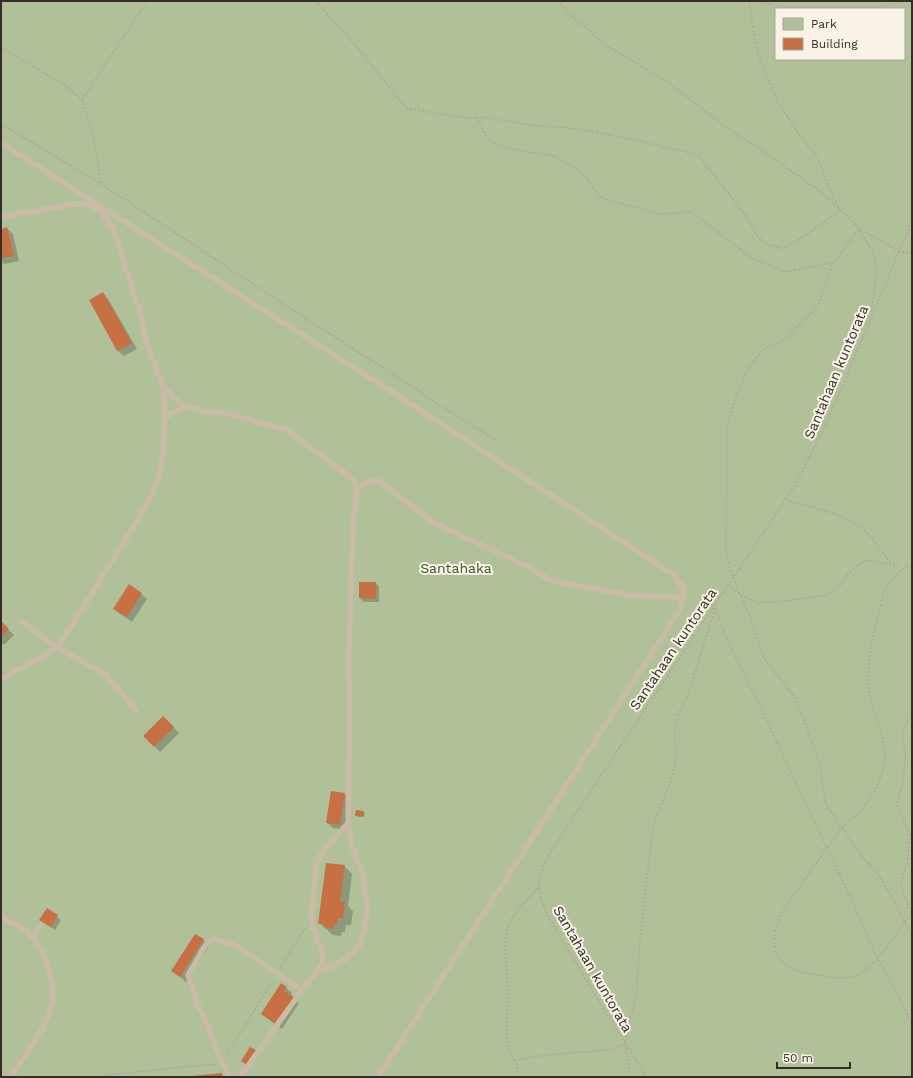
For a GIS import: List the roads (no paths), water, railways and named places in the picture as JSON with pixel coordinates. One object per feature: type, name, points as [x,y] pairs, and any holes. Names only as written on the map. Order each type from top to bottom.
[{"type":"lane","points":[[1,143],[386,388],[671,573],[683,586],[683,598],[679,611],[378,1077]]},
{"type":"lane","points":[[1,217],[74,204],[88,204],[102,213],[113,228],[140,313],[145,337],[162,384],[164,391],[165,418],[160,473],[153,493],[86,603],[60,644],[49,653],[1,679]]},
{"type":"lane","points":[[162,384],[173,397],[186,406],[205,411],[225,413],[287,430],[349,476],[357,489],[353,521],[349,658],[350,731],[348,823],[352,847],[362,871],[368,911],[359,946],[347,958],[333,966],[318,970]]},
{"type":"lane","points":[[165,418],[186,406]]},
{"type":"lane","points":[[357,489],[367,482],[379,481],[433,522],[528,567],[552,581],[622,594],[683,598]]},
{"type":"lane","points":[[22,622],[56,647],[105,674],[136,710]]},
{"type":"lane","points":[[240,1077],[323,961],[321,948],[311,921],[316,864],[321,854],[348,823]]},
{"type":"lane","points":[[1,916],[25,930],[32,938],[44,956],[50,974],[52,990],[51,1007],[34,1040],[11,1077]]},
{"type":"lane","points":[[32,938],[40,926]]},
{"type":"lane","points":[[228,1077],[197,1003],[188,975],[205,946],[213,939],[235,946],[302,990]]},
{"type":"park label","name":"Santahaka","points":[[456,568]]}]
